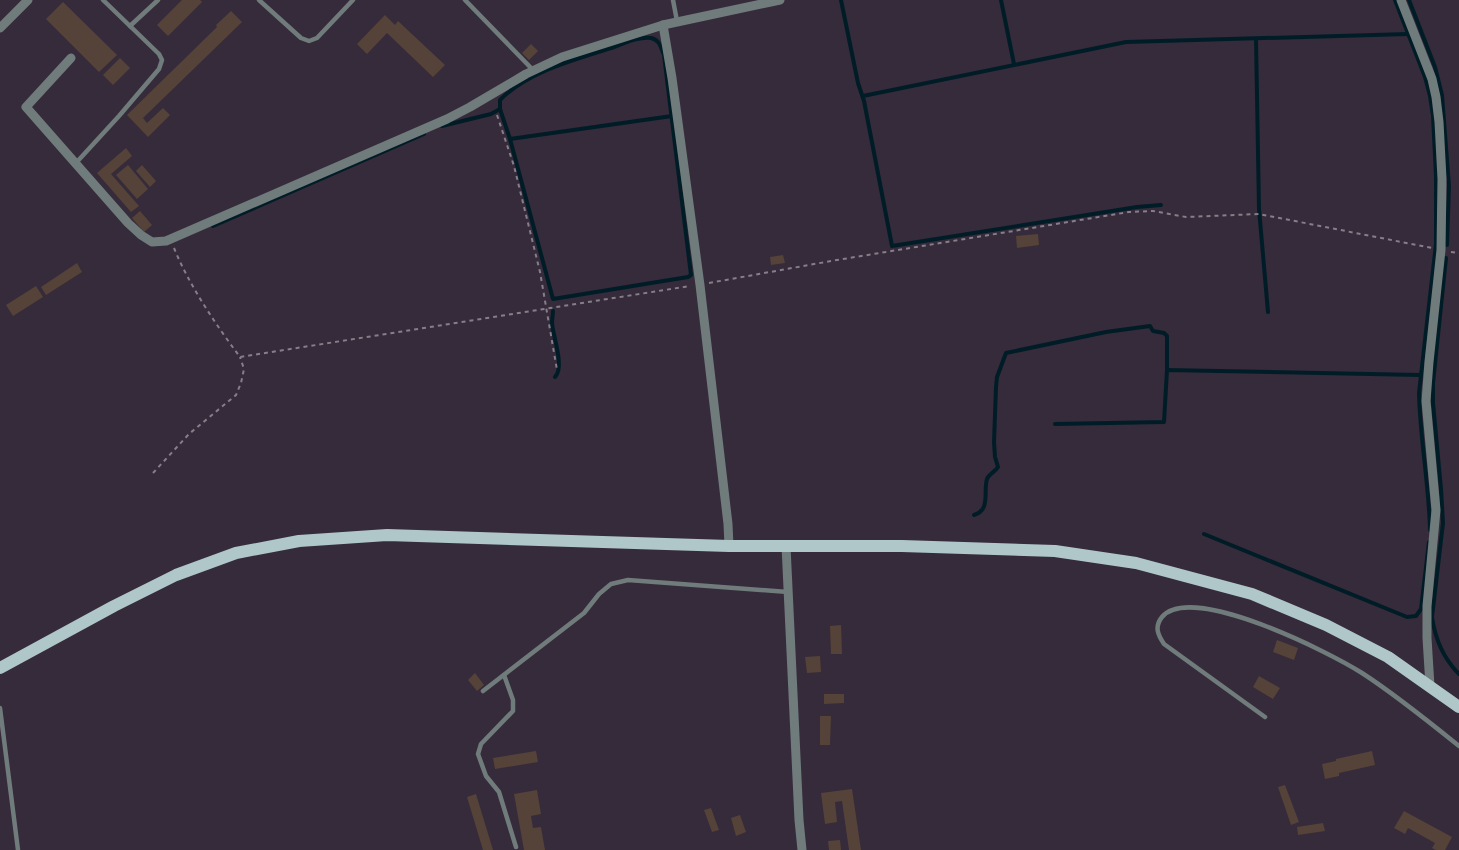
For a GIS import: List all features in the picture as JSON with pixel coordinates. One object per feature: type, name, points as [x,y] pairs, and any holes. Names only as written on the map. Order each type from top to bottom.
[{"type":"main road","points":[[0,668],[114,606],[176,575],[236,553],[299,541],[387,535],[729,546],[902,546],[1055,552],[1136,563],[1252,594],[1326,624],[1388,657],[1459,707]]},
{"type":"street","points":[[0,28],[28,0]]},
{"type":"street","points":[[72,58],[26,107],[128,223],[141,236],[152,242],[171,239],[447,119],[533,70],[562,57],[677,21],[780,0]]},
{"type":"street","points":[[1401,0],[1430,73],[1436,97],[1442,179],[1440,250],[1426,400],[1436,510],[1427,606],[1430,686]]},
{"type":"street","points":[[663,25],[700,284],[729,546]]},
{"type":"street","points":[[786,546],[798,820],[802,850]]},
{"type":"lane","points":[[76,164],[159,69],[162,60],[159,54],[103,0]]},
{"type":"lane","points":[[130,26],[158,0]]},
{"type":"lane","points":[[259,0],[301,38],[309,41],[317,38],[353,0]]},
{"type":"lane","points":[[464,0],[533,70]]},
{"type":"lane","points":[[673,0],[677,21]]},
{"type":"lane","points":[[483,691],[584,613],[599,594],[611,584],[628,580],[788,592]]},
{"type":"lane","points":[[1265,717],[1164,644],[1157,633],[1158,622],[1164,614],[1175,610],[1201,608],[1231,614],[1322,650],[1362,673],[1414,710],[1459,746]]},
{"type":"lane","points":[[504,675],[513,700],[513,712],[481,744],[478,754],[486,776],[499,792],[516,847]]},
{"type":"lane","points":[[0,708],[18,850]]},
{"type":"path","points":[[498,115],[514,166],[540,272],[557,370]]},
{"type":"path","points":[[240,357],[700,284],[1129,212],[1153,211],[1186,217],[1259,214],[1459,253]]},
{"type":"path","points":[[153,473],[189,434],[236,395],[244,370],[240,357],[212,317],[180,262],[171,239]]},
{"type":"building","points":[[182,0],[200,0],[202,2],[168,36],[157,25]]},
{"type":"building","points":[[63,2],[117,55],[99,72],[46,19]]},
{"type":"building","points":[[231,11],[242,22],[143,118],[147,123],[163,108],[170,115],[148,137],[127,115]]},
{"type":"building","points":[[385,15],[395,25],[398,21],[445,65],[433,77],[387,33],[367,54],[357,44]]},
{"type":"building","points":[[531,44],[538,51],[529,60],[522,53]]},
{"type":"building","points":[[120,58],[130,68],[113,85],[103,75]]},
{"type":"building","points":[[126,148],[132,156],[111,174],[139,206],[131,212],[97,173]]},
{"type":"building","points":[[128,165],[148,189],[137,199],[116,175]]},
{"type":"building","points":[[142,165],[156,181],[150,187],[136,171]]},
{"type":"building","points":[[140,211],[152,225],[144,232],[132,218]]},
{"type":"building","points":[[1038,234],[1039,245],[1017,248],[1016,236]]},
{"type":"building","points":[[783,255],[785,263],[771,265],[770,257]]},
{"type":"building","points":[[77,263],[82,272],[46,295],[41,287]]},
{"type":"building","points":[[36,286],[43,297],[13,316],[6,305]]},
{"type":"building","points":[[841,625],[842,654],[831,654],[830,626]]},
{"type":"building","points":[[1277,640],[1298,648],[1294,660],[1273,652]]},
{"type":"building","points":[[820,656],[821,672],[807,673],[805,657]]},
{"type":"building","points":[[475,673],[484,685],[477,691],[468,680]]},
{"type":"building","points":[[1259,676],[1280,688],[1273,699],[1253,687]]},
{"type":"building","points":[[824,694],[844,694],[844,703],[824,704]]},
{"type":"building","points":[[820,716],[831,716],[830,745],[820,745]]},
{"type":"building","points":[[536,751],[538,762],[495,769],[493,758]]},
{"type":"building","points":[[1372,751],[1375,765],[1339,773],[1339,776],[1325,779],[1322,764]]},
{"type":"building","points":[[1285,785],[1299,822],[1291,825],[1278,787]]},
{"type":"building","points":[[852,789],[861,850],[849,850],[842,801],[835,802],[837,822],[825,824],[821,793]]},
{"type":"building","points":[[537,790],[541,814],[531,816],[533,828],[541,827],[545,850],[524,850],[514,794]]},
{"type":"building","points":[[476,794],[493,850],[483,850],[467,797]]},
{"type":"building","points":[[711,808],[719,830],[712,832],[704,810]]},
{"type":"building","points":[[1404,811],[1452,837],[1445,850],[1432,848],[1435,843],[1408,828],[1405,834],[1394,828]]},
{"type":"building","points":[[740,815],[746,832],[736,836],[731,818]]},
{"type":"building","points":[[1323,823],[1325,831],[1298,835],[1297,827]]},
{"type":"building","points":[[840,840],[841,850],[829,850],[828,841]]},
{"type":"waterway","points":[[841,0],[858,83],[864,101],[892,246],[1137,207],[1161,205]]},
{"type":"waterway","points":[[1001,0],[1014,64]]},
{"type":"waterway","points":[[1395,0],[1425,77],[1433,116],[1436,176],[1436,244],[1419,393],[1430,530]]},
{"type":"waterway","points":[[1409,0],[1435,67],[1442,95],[1449,186],[1447,245]]},
{"type":"waterway","points":[[863,96],[1126,42],[1408,34]]},
{"type":"waterway","points":[[442,126],[491,114],[500,109],[500,100],[511,90],[524,81],[554,67],[632,40],[642,38],[654,39],[660,45],[664,55],[691,275],[553,299],[510,139],[500,109]]},
{"type":"waterway","points":[[1256,39],[1259,209],[1268,312]]},
{"type":"waterway","points":[[510,139],[672,116]]},
{"type":"waterway","points":[[213,226],[424,134]]},
{"type":"waterway","points":[[1446,258],[1433,383],[1443,523],[1432,617],[1435,633],[1441,648],[1459,674]]},
{"type":"waterway","points":[[553,311],[552,323],[559,359],[558,372],[555,377]]},
{"type":"waterway","points":[[974,515],[983,509],[987,479],[998,467],[994,442],[996,387],[997,377],[1006,353],[1106,332],[1150,326],[1153,331],[1164,333],[1167,336],[1167,370]]},
{"type":"waterway","points":[[1055,424],[1164,422],[1167,370],[1420,375]]},
{"type":"waterway","points":[[1204,534],[1407,617],[1416,616],[1421,609],[1429,542]]}]
